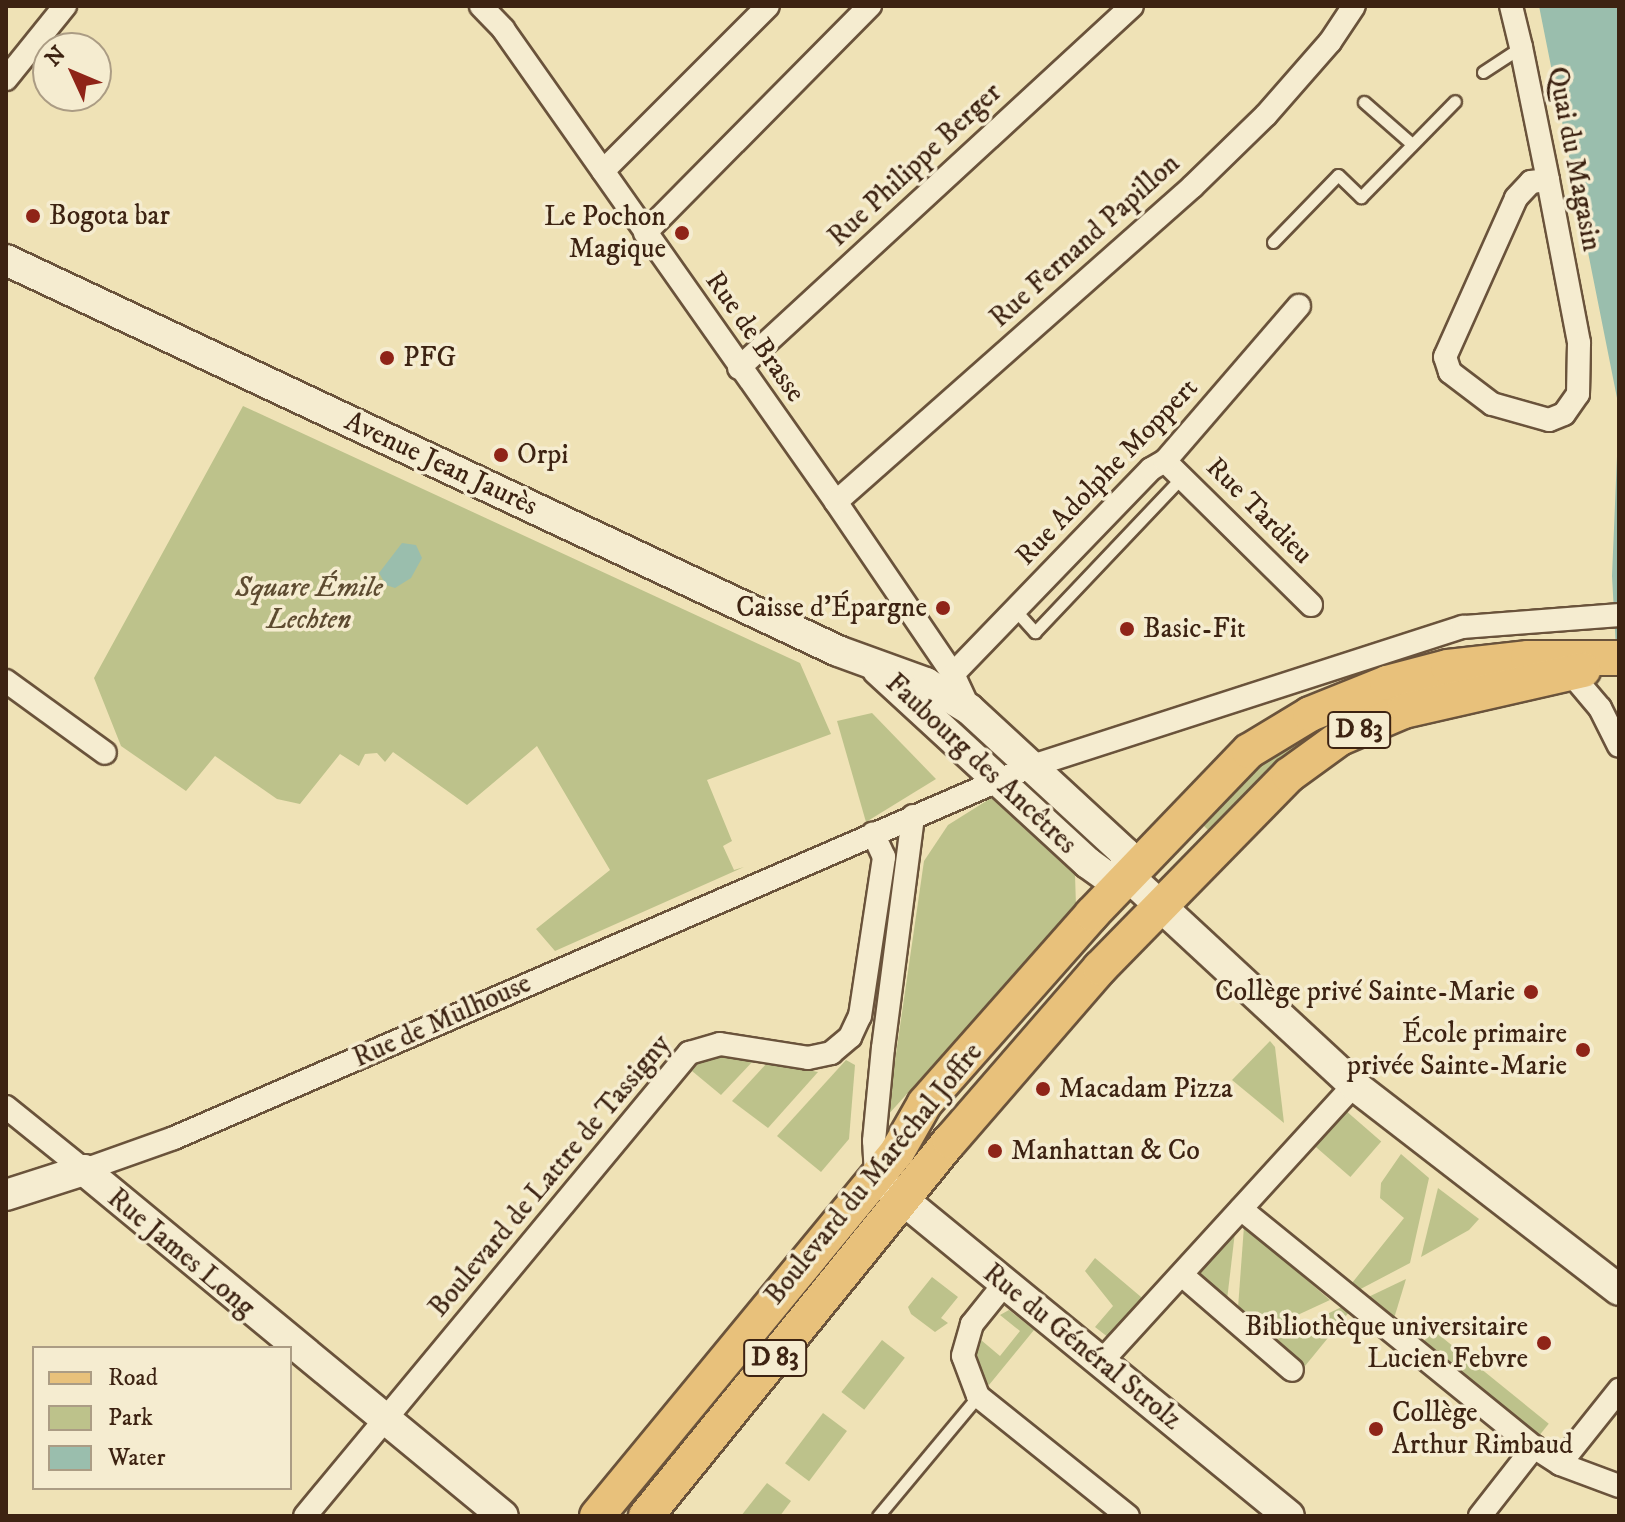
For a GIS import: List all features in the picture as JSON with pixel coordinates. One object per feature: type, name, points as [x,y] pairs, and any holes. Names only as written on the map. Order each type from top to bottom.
[{"type":"main road","name":"Avenue Jean Jaurès","points":[[6,260],[877,669]]},
{"type":"main road","name":"D 83","points":[[1128,876],[1249,751],[1310,714],[1387,683],[1448,667],[1511,659],[1616,659]]},
{"type":"main road","name":"D 83","points":[[1162,904],[1289,775],[1340,738],[1404,711],[1572,675],[1616,659]]},
{"type":"main road","name":"Faubourg des Ancêtres","points":[[877,669],[926,683],[969,709],[1125,853],[1128,876]]},
{"type":"main road","name":"Faubourg des Ancêtres","points":[[877,669],[1088,863],[1106,876],[1128,876],[1162,904],[1354,1085],[1619,1290]]},
{"type":"main road","name":"Boulevard du Maréchal Joffre","points":[[597,1516],[897,1152],[917,1112],[1128,876]]},
{"type":"main road","name":"Boulevard du Maréchal Joffre","points":[[646,1516],[1100,968],[1162,904]]},
{"type":"main road","name":"Rue de Mulhouse","points":[[6,1195],[84,1170]]},
{"type":"main road","name":"Rue James Long","points":[[84,1170],[384,1421],[503,1516]]},
{"type":"main road","name":"Rue du Général Strolz","points":[[876,1177],[1289,1516]]},
{"type":"street","points":[[6,79],[65,6]]},
{"type":"street","name":"Rue de Brasse","points":[[481,6],[503,29],[836,502],[953,674],[969,709]]},
{"type":"street","points":[[603,171],[768,6]]},
{"type":"street","points":[[645,233],[870,6]]},
{"type":"street","name":"Rue Philippe Berger","points":[[739,368],[1132,6]]},
{"type":"street","name":"Rue Fernand Papillon","points":[[836,502],[1192,187],[1266,115],[1330,42],[1354,6]]},
{"type":"street","name":"Quai du Magasin","points":[[1511,6],[1548,180],[1579,343],[1578,394],[1564,414],[1533,419],[1492,404],[1450,372],[1445,357],[1516,198],[1531,182],[1548,180]]},
{"type":"street","name":"Rue Adolphe Moppert","points":[[953,674],[1151,469],[1165,461],[1299,306]]},
{"type":"street","name":"Rue Tardieu","points":[[1165,461],[1311,605]]},
{"type":"street","name":"Rue de Mulhouse","points":[[84,1170],[174,1138],[1032,766],[1463,627],[1616,615]]},
{"type":"street","points":[[1572,675],[1600,708],[1619,746]]},
{"type":"street","points":[[6,681],[105,753]]},
{"type":"street","points":[[876,1177],[874,1141],[883,1048],[913,816]]},
{"type":"street","name":"Boulevard de Lattre de Tassigny","points":[[305,1516],[689,1053],[720,1044],[808,1058],[831,1053],[850,1037],[860,1016],[884,857],[873,833]]},
{"type":"street","points":[[1101,1362],[1354,1085]]},
{"type":"street","points":[[6,1107],[84,1170]]},
{"type":"street","points":[[1241,1209],[1534,1447],[1560,1464],[1619,1486]]},
{"type":"street","points":[[1182,1275],[1292,1370]]},
{"type":"street","points":[[1005,1283],[972,1324],[963,1356],[978,1396],[1128,1516]]},
{"type":"street","points":[[1560,1464],[1619,1390]]},
{"type":"street","points":[[1480,1516],[1534,1447]]},
{"type":"lane","points":[[1483,72],[1521,47]]},
{"type":"lane","points":[[1273,242],[1338,175],[1361,197],[1455,101]]},
{"type":"lane","points":[[1364,102],[1412,144]]},
{"type":"lane","points":[[1015,610],[1035,632],[1182,477]]},
{"type":"lane","points":[[878,1516],[978,1396]]},
{"type":"green space","name":"Square Émile Lechten","points":[[243,406],[800,663],[831,734],[707,780],[732,841],[723,846],[734,870],[744,867],[555,951],[536,929],[610,870],[537,746],[467,805],[393,752],[385,762],[377,753],[365,754],[359,766],[340,754],[300,804],[277,799],[215,756],[186,791],[121,746],[94,678]]},
{"type":"green space","points":[[1423,693],[1213,835],[1199,821],[1264,758],[1336,715]]},
{"type":"green space","points":[[872,713],[936,779],[866,822],[837,721]]},
{"type":"green space","points":[[991,798],[1075,875],[1076,906],[887,1116],[924,861],[948,825]]},
{"type":"green space","points":[[1270,1041],[1275,1047],[1284,1123],[1232,1080]]},
{"type":"green space","points":[[705,1056],[755,1059],[721,1095],[692,1071]]},
{"type":"green space","points":[[846,1060],[855,1065],[849,1139],[821,1172],[777,1136]]},
{"type":"green space","points":[[768,1062],[818,1072],[768,1128],[732,1101]]},
{"type":"green space","points":[[1345,1110],[1381,1141],[1350,1177],[1314,1145]]},
{"type":"green space","points":[[1401,1154],[1429,1178],[1410,1263],[1353,1293],[1348,1289],[1352,1283],[1404,1218],[1380,1198],[1381,1183]]},
{"type":"green space","points":[[1438,1188],[1479,1219],[1469,1230],[1421,1257]]},
{"type":"green space","points":[[1244,1226],[1330,1300],[1263,1331],[1238,1308]]},
{"type":"green space","points":[[1235,1232],[1227,1300],[1197,1273]]},
{"type":"green space","points":[[1095,1258],[1147,1302],[1113,1341],[1095,1327],[1113,1306],[1085,1271]]},
{"type":"green space","points":[[932,1277],[958,1297],[941,1318],[948,1323],[935,1332],[911,1314],[908,1307]]},
{"type":"green space","points":[[1406,1279],[1392,1325],[1362,1300]]},
{"type":"green space","points":[[1350,1303],[1354,1306],[1305,1366],[1275,1339]]},
{"type":"green space","points":[[1009,1310],[1034,1330],[989,1385],[980,1378],[976,1345],[981,1340],[1000,1356],[1020,1331],[1000,1315]]},
{"type":"green space","points":[[1433,1330],[1549,1424],[1536,1440],[1420,1346]]},
{"type":"green space","points":[[882,1340],[905,1358],[864,1410],[841,1392]]},
{"type":"green space","points":[[823,1413],[847,1431],[809,1481],[785,1463]]},
{"type":"green space","points":[[767,1483],[791,1501],[780,1516],[741,1516]]},
{"type":"water","points":[[1539,6],[1619,6],[1619,408]]},
{"type":"water","points":[[1619,408],[1619,704],[1612,576]]},
{"type":"water","points":[[402,543],[416,545],[422,558],[411,578],[395,588],[386,585],[379,573]]},
{"type":"place","name":"Bogota bar","points":[[33,216]]},
{"type":"place","name":"Le Pochon Magique","points":[[682,233]]},
{"type":"place","name":"PFG","points":[[387,358]]},
{"type":"place","name":"Orpi","points":[[501,455]]},
{"type":"place","name":"Caisse d'Épargne","points":[[943,608]]},
{"type":"place","name":"Basic-Fit","points":[[1127,629]]},
{"type":"place","name":"Collège privé Sainte-Marie","points":[[1531,992]]},
{"type":"place","name":"École primaire privée Sainte-Marie","points":[[1583,1050]]},
{"type":"place","name":"Macadam Pizza","points":[[1043,1089]]},
{"type":"place","name":"Manhattan & Co","points":[[995,1151]]},
{"type":"place","name":"Bibliothèque universitaire Lucien Febvre","points":[[1544,1343]]},
{"type":"place","name":"Collège Arthur Rimbaud","points":[[1376,1429]]}]
